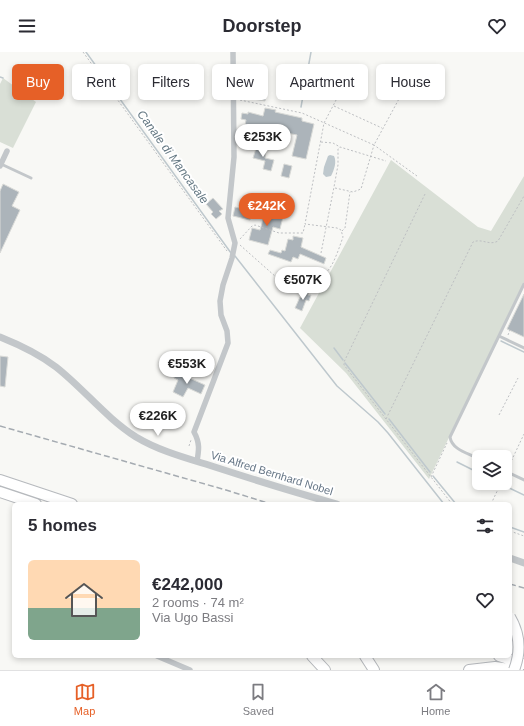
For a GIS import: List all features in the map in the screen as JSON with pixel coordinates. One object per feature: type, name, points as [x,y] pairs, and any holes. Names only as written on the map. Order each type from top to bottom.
[{"type":"highway","points":[[0,480],[66,502]]},
{"type":"highway","points":[[0,492],[30,502]]},
{"type":"highway","points":[[512,621],[517,632],[519,645],[518,657],[514,670]]},
{"type":"highway","points":[[512,640],[524,645]]},
{"type":"highway","points":[[512,649],[524,653]]},
{"type":"highway","points":[[314,658],[325,670]]},
{"type":"highway","points":[[366,658],[374,670]]},
{"type":"highway","points":[[505,658],[524,664]]},
{"type":"highway","points":[[469,670],[494,668],[518,670]]},
{"type":"street","points":[[233,52],[233,64]]},
{"type":"street","points":[[197,461],[199,446],[198,439],[194,432],[228,343],[227,331],[222,315],[220,301],[223,285],[232,258],[234,244],[228,218],[234,157],[234,100]]},
{"type":"street","points":[[0,165],[7,151]]},
{"type":"street","name":"Via Alfred Bernhard Nobel","points":[[0,337],[29,350],[50,363],[112,419],[136,436],[165,451],[286,490],[330,502]]},
{"type":"street","points":[[512,559],[524,563]]},
{"type":"street","points":[[161,658],[190,670]]},
{"type":"lane","points":[[0,165],[31,178]]},
{"type":"lane","points":[[472,456],[454,447],[450,437],[524,284]]},
{"type":"lane","points":[[499,336],[524,348]]},
{"type":"lane","points":[[512,474],[524,480]]},
{"type":"path","points":[[83,52],[232,258]]},
{"type":"path","points":[[239,100],[302,113],[374,145],[417,176]]},
{"type":"path","points":[[305,224],[337,228],[341,231],[343,237],[332,265],[327,272],[323,274],[304,269],[284,278],[276,277],[243,248],[234,244],[252,226],[255,225],[279,233],[303,233],[324,123],[336,100]]},
{"type":"path","points":[[334,187],[356,192],[361,189],[374,145],[398,100]]},
{"type":"path","points":[[333,106],[383,128]]},
{"type":"path","points":[[320,142],[333,143],[340,147],[386,161]]},
{"type":"path","points":[[321,253],[338,165],[338,149],[340,147]]},
{"type":"path","points":[[341,231],[345,228],[350,191]]},
{"type":"path","points":[[425,194],[345,359],[344,365],[450,502]]},
{"type":"path","points":[[386,418],[473,242],[482,240],[489,244],[493,244],[498,241],[524,196]]},
{"type":"path","points":[[506,339],[510,330]]},
{"type":"path","points":[[499,415],[518,378]]},
{"type":"path","points":[[512,459],[524,434]]},
{"type":"path","points":[[431,476],[450,437]]},
{"type":"path","points":[[492,502],[498,490]]},
{"type":"path","points":[[512,531],[524,536]]},
{"type":"shaded area","points":[[3,78],[12,85],[12,100],[33,100],[36,102],[13,148],[0,142],[0,84]]},
{"type":"shaded area","points":[[328,156],[334,156],[335,166],[331,176],[326,177],[323,174],[324,167]]},
{"type":"shaded area","points":[[391,160],[478,227],[491,231],[524,176],[524,282],[429,479],[346,373],[300,328]]},
{"type":"building","points":[[265,108],[276,110],[275,112],[302,118],[302,121],[314,124],[306,159],[292,156],[297,135],[245,125],[246,120],[241,119],[242,113],[248,114],[248,112],[263,116]]},
{"type":"building","points":[[257,145],[266,148],[265,158],[274,160],[271,171],[263,169],[265,161],[253,158]]},
{"type":"building","points":[[284,164],[292,166],[289,178],[281,176]]},
{"type":"building","points":[[3,184],[19,192],[12,206],[20,210],[0,253],[0,191]]},
{"type":"building","points":[[213,198],[223,209],[219,211],[222,214],[216,219],[211,214],[213,212],[206,204]]},
{"type":"building","points":[[235,207],[252,211],[250,220],[233,216]]},
{"type":"building","points":[[266,209],[284,213],[280,229],[273,227],[268,245],[249,240],[252,228],[260,230]]},
{"type":"building","points":[[293,236],[303,238],[301,247],[326,258],[324,264],[300,254],[298,259],[293,257],[291,262],[268,254],[270,250],[281,253],[282,250],[285,251],[288,239],[293,240]]},
{"type":"building","points":[[304,291],[309,292],[308,295],[311,295],[309,301],[306,300],[302,311],[295,308]]},
{"type":"building","points":[[524,294],[524,337],[507,329]]},
{"type":"building","points":[[0,356],[8,357],[5,387],[0,386]]},
{"type":"building","points":[[176,372],[205,385],[201,394],[188,388],[183,397],[173,392],[178,380],[174,378]]},
{"type":"waterway","name":"Canale di Mancasale","points":[[86,52],[231,253]]},
{"type":"waterway","points":[[301,107],[311,52]]},
{"type":"waterway","name":"Canale di Mancasale","points":[[235,256],[337,386],[378,422],[388,433],[442,502]]},
{"type":"waterway","points":[[501,341],[524,352]]},
{"type":"waterway","points":[[334,348],[343,360]]},
{"type":"waterway","points":[[345,363],[385,414]]},
{"type":"waterway","points":[[389,419],[430,472]]},
{"type":"waterway","points":[[457,462],[472,470]]},
{"type":"waterway","points":[[433,476],[454,502]]},
{"type":"waterway","points":[[512,489],[524,495]]},
{"type":"waterway","points":[[512,528],[524,532]]},
{"type":"railway","points":[[0,426],[265,502]]},
{"type":"railway","points":[[512,585],[524,588]]}]
